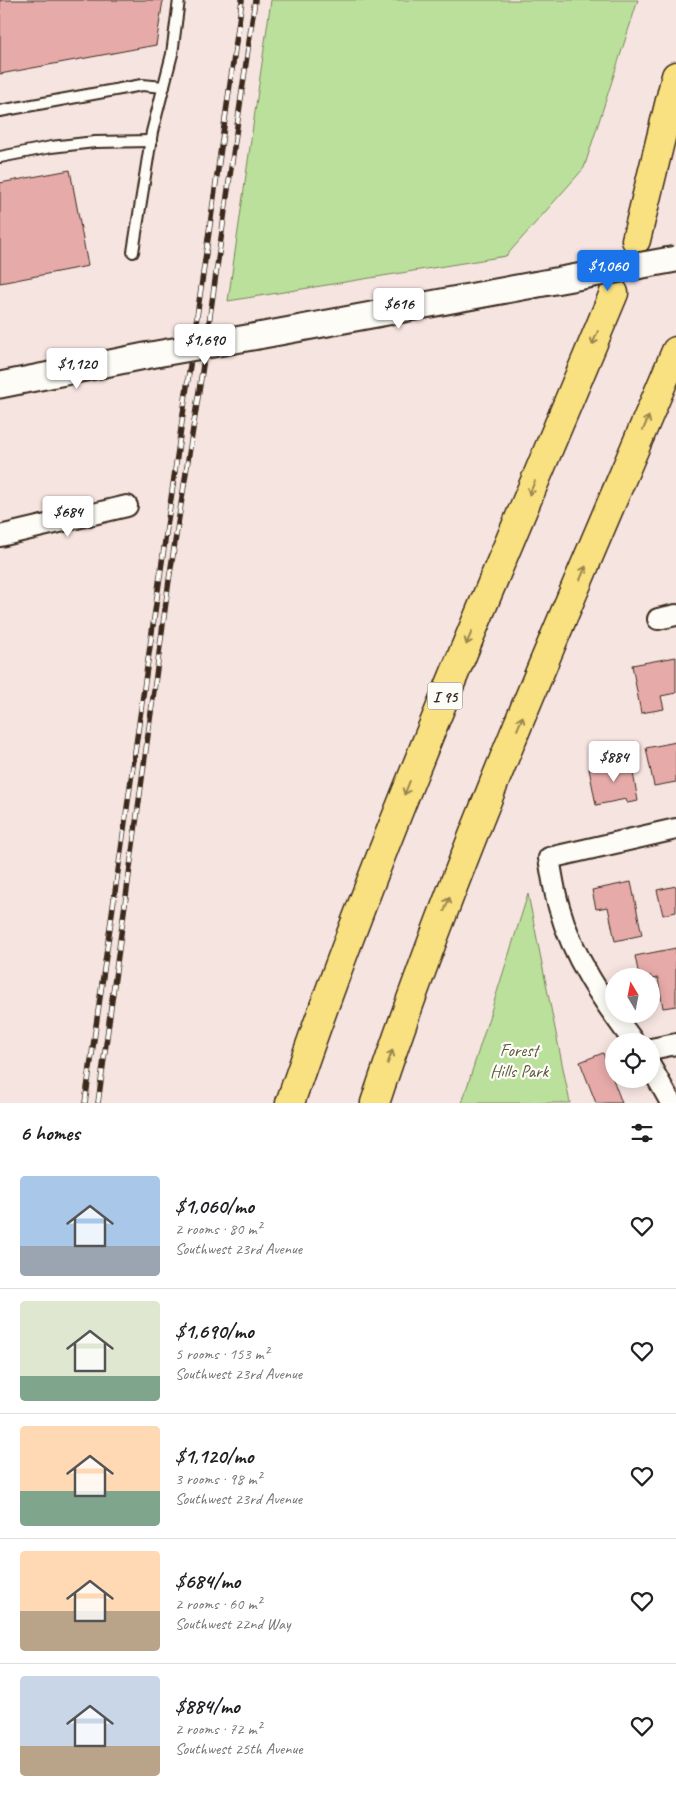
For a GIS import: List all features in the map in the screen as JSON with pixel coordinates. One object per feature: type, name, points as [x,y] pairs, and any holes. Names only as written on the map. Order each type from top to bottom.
[{"type":"highway","points":[[676,76],[636,242],[676,145]]},
{"type":"highway","name":"I 95","points":[[290,1103],[327,994],[376,865],[614,293]]},
{"type":"highway","points":[[374,1103],[427,956],[501,768],[676,351]]},
{"type":"street","points":[[0,385],[146,356],[676,259]]},
{"type":"street","points":[[0,536],[127,506]]},
{"type":"street","points":[[627,1033],[589,980],[571,944],[558,906],[549,858],[676,829]]},
{"type":"street","points":[[660,1048],[676,1044]]},
{"type":"street","points":[[660,1084],[671,1103]]},
{"type":"lane","points":[[133,252],[151,141],[172,54],[179,0]]},
{"type":"lane","points":[[0,111],[142,85],[164,87]]},
{"type":"lane","points":[[0,157],[51,147],[95,142],[151,141]]},
{"type":"green space","points":[[271,0],[638,0],[584,168],[506,256],[228,301]]},
{"type":"green space","name":"Forest Hills Park","points":[[528,894],[570,1103],[462,1103]]},
{"type":"building","points":[[0,0],[163,0],[156,45],[0,74]]},
{"type":"building","points":[[70,170],[88,266],[0,283],[0,183]]},
{"type":"building","points":[[676,657],[676,693],[661,696],[664,709],[641,713],[632,665]]},
{"type":"building","points":[[676,742],[676,782],[654,786],[646,748]]},
{"type":"building","points":[[631,761],[638,801],[627,803],[626,799],[596,805],[589,769]]},
{"type":"building","points":[[631,882],[642,935],[615,941],[608,907],[596,909],[592,890]]},
{"type":"building","points":[[676,886],[676,912],[663,915],[657,890]]},
{"type":"building","points":[[676,948],[676,1006],[663,1008],[660,990],[660,968],[637,968],[635,956]]},
{"type":"building","points":[[603,1053],[605,1058],[605,1088],[616,1088],[622,1103],[596,1103],[580,1062]]},
{"type":"railway","points":[[85,1103],[242,0]]},
{"type":"railway","points":[[98,1103],[169,580],[202,372],[255,0]]}]
